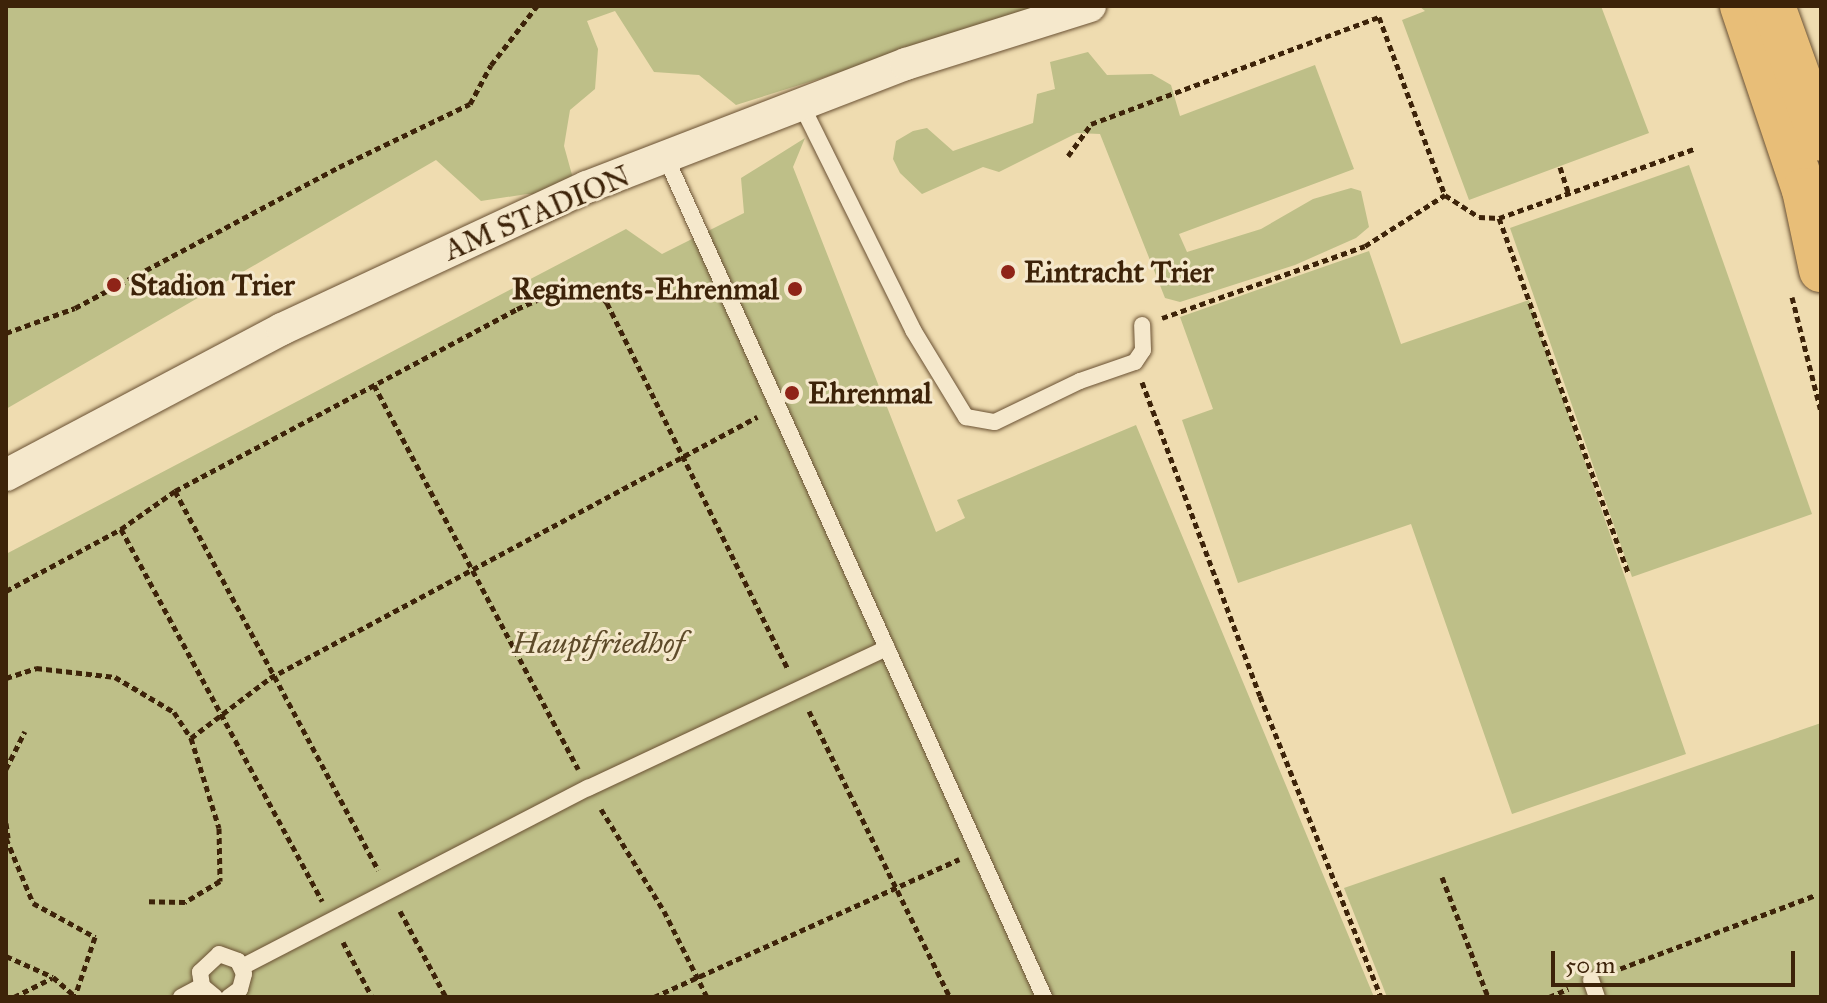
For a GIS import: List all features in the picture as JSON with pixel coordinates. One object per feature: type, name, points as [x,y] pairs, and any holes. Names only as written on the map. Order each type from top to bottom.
[{"type":"main road","points":[[1742,6],[1804,190],[1805,278]]},
{"type":"main road","points":[[1773,6],[1821,139]]},
{"type":"street","name":"AM STADION","points":[[6,475],[282,329],[587,187],[667,160],[906,64],[1090,6]]},
{"type":"lane","points":[[802,106],[913,330],[966,417],[995,422],[1104,371],[1135,362],[1143,350],[1142,325]]},
{"type":"lane","points":[[667,160],[1044,997]]},
{"type":"lane","points":[[242,967],[391,894],[588,788],[887,648]]},
{"type":"lane","points":[[181,997],[208,992],[200,972],[212,956],[232,957],[242,967],[243,982],[229,997]]},
{"type":"lane","points":[[1591,980],[1597,997]]},
{"type":"path","points":[[6,333],[75,308],[379,146],[470,104],[491,65],[537,6]]},
{"type":"path","points":[[1068,156],[1091,124],[1379,17],[1445,195],[1479,217],[1499,218],[1694,149]]},
{"type":"path","points":[[1560,167],[1569,194]]},
{"type":"path","points":[[1142,325],[1365,246],[1445,195]]},
{"type":"path","points":[[1499,218],[1628,573]]},
{"type":"path","points":[[1805,278],[1821,412]]},
{"type":"path","points":[[6,591],[121,529],[175,491],[517,309],[566,287],[598,291],[607,303],[950,997]]},
{"type":"path","points":[[1135,362],[1254,682],[1381,997]]},
{"type":"path","points":[[374,385],[588,788],[664,911],[707,997]]},
{"type":"path","points":[[191,738],[270,678],[470,567],[778,406]]},
{"type":"path","points":[[175,491],[270,678],[446,997]]},
{"type":"path","points":[[121,529],[225,712],[372,997]]},
{"type":"path","points":[[6,678],[36,668],[115,677],[174,712],[191,738],[219,828],[220,881],[185,902],[146,901]]},
{"type":"path","points":[[6,769],[25,731]]},
{"type":"path","points":[[6,823],[7,838],[33,903],[95,937],[75,996],[53,977],[6,956]]},
{"type":"path","points":[[654,997],[978,851]]},
{"type":"path","points":[[1442,877],[1488,997]]},
{"type":"path","points":[[1549,997],[1816,895]]},
{"type":"path","points":[[14,997],[53,977]]},
{"type":"green space","name":"Stadion Trier","points":[[6,6],[1052,6],[736,105],[699,75],[654,72],[615,11],[587,21],[598,49],[595,89],[570,110],[564,146],[574,182],[561,197],[527,194],[481,201],[436,160],[6,409]]},
{"type":"green space","points":[[1419,6],[1601,6],[1649,133],[1469,200],[1402,20],[1425,11]]},
{"type":"green space","points":[[1088,52],[1107,75],[1152,74],[1171,85],[1180,116],[1315,65],[1354,169],[1179,234],[1187,252],[1261,229],[1313,199],[1351,188],[1361,191],[1369,227],[1356,238],[1295,265],[1180,302],[1165,298],[1100,134],[1077,133],[999,172],[983,167],[922,194],[900,173],[893,159],[896,141],[913,131],[927,128],[953,151],[1033,123],[1037,94],[1055,89],[1050,62]]},
{"type":"green space","name":"Hauptfriedhof","points":[[805,138],[793,167],[936,532],[965,518],[957,500],[1136,425],[1374,997],[6,997],[6,554],[626,229],[662,254],[744,213],[741,178]]},
{"type":"green space","points":[[1689,165],[1812,514],[1632,577],[1510,228]]},
{"type":"green space","points":[[1369,251],[1401,344],[1529,300],[1686,754],[1512,814],[1411,524],[1238,583],[1182,420],[1213,409],[1180,317]]},
{"type":"green space","points":[[1821,723],[1821,997],[1387,997],[1344,888]]},
{"type":"place","name":"Eintracht Trier","points":[[1008,272]]},
{"type":"place","name":"Stadion Trier","points":[[114,285]]},
{"type":"place","name":"Regiments-Ehrenmal","points":[[795,289]]},
{"type":"place","name":"Ehrenmal","points":[[792,393]]}]
